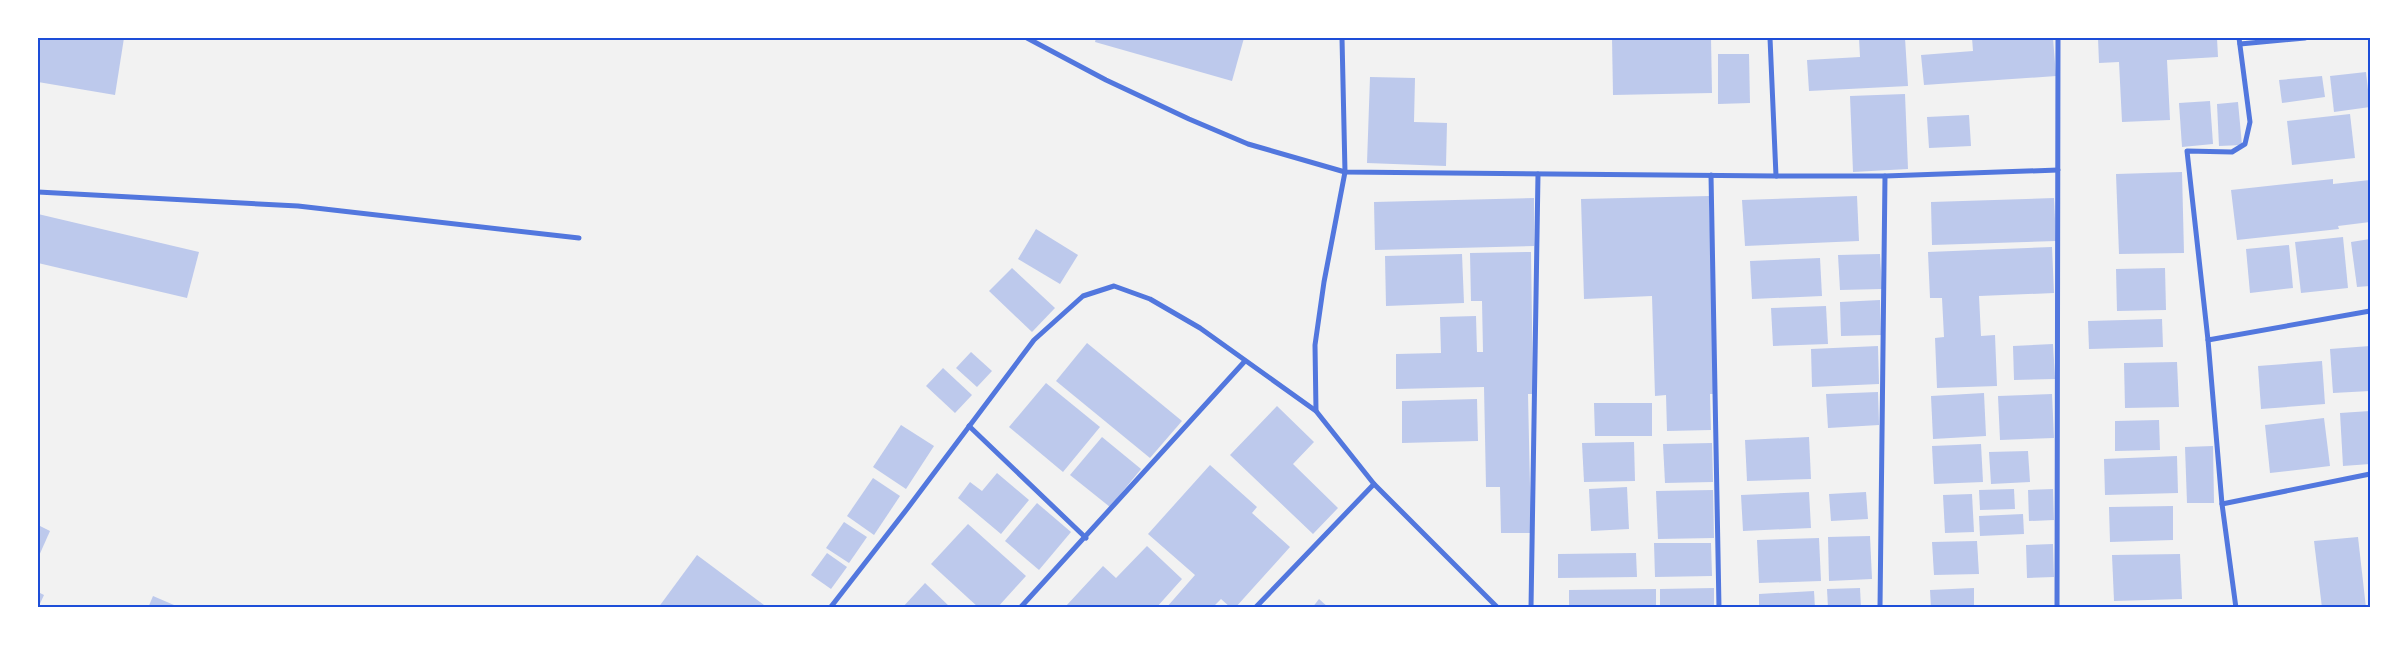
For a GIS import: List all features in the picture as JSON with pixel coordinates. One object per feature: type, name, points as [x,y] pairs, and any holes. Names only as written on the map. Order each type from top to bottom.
[{"type":"street","points":[[1027,38],[1106,80],[1248,144],[1345,172],[1884,176],[2058,170]]},
{"type":"street","points":[[1316,411],[1315,345],[1324,282],[1345,172],[1342,38]]},
{"type":"street","points":[[1770,38],[1776,176]]},
{"type":"street","points":[[2057,608],[2058,38]]},
{"type":"street","points":[[2236,608],[2222,504],[2208,340],[2186,150],[2232,152],[2245,144],[2250,122],[2240,38]]},
{"type":"street","points":[[2240,44],[2305,38]]},
{"type":"street","points":[[1531,608],[1538,174]]},
{"type":"street","points":[[1712,176],[1719,608]]},
{"type":"street","points":[[1880,608],[1884,176]]},
{"type":"street","points":[[38,192],[298,206],[579,238]]},
{"type":"street","points":[[830,608],[907,510],[1034,340],[1083,296],[1114,286],[1150,299],[1200,328],[1316,411],[1374,484],[1498,608]]},
{"type":"street","points":[[2208,340],[2370,311]]},
{"type":"street","points":[[1020,608],[1246,361]]},
{"type":"street","points":[[969,426],[1086,538]]},
{"type":"street","points":[[2222,504],[2370,474]]},
{"type":"street","points":[[1255,608],[1374,484]]},
{"type":"building","points":[[38,38],[124,38],[115,95],[38,82]]},
{"type":"building","points":[[1096,38],[1244,38],[1232,81],[1095,42]]},
{"type":"building","points":[[1612,38],[1711,38],[1712,93],[1613,95]]},
{"type":"building","points":[[1859,38],[1905,38],[1908,86],[1809,91],[1807,60],[1860,57]]},
{"type":"building","points":[[1972,38],[2053,38],[2056,76],[1924,85],[1921,55],[1973,51]]},
{"type":"building","points":[[2098,38],[2217,38],[2218,57],[2167,60],[2170,120],[2122,122],[2119,62],[2099,63]]},
{"type":"building","points":[[1718,54],[1749,54],[1750,103],[1718,104]]},
{"type":"building","points":[[2366,72],[2370,107],[2334,112],[2330,76]]},
{"type":"building","points":[[2322,76],[2325,97],[2282,103],[2279,80]]},
{"type":"building","points":[[1370,77],[1415,78],[1414,122],[1447,123],[1446,166],[1367,163]]},
{"type":"building","points":[[1905,94],[1908,169],[1853,172],[1850,96]]},
{"type":"building","points":[[2210,101],[2213,144],[2182,147],[2179,103]]},
{"type":"building","points":[[2238,102],[2242,145],[2219,146],[2217,104]]},
{"type":"building","points":[[2350,114],[2355,158],[2292,165],[2287,121]]},
{"type":"building","points":[[1969,115],[1971,146],[1929,148],[1927,117]]},
{"type":"building","points":[[2182,172],[2184,253],[2119,254],[2116,174]]},
{"type":"building","points":[[2333,179],[2333,184],[2370,180],[2370,222],[2338,226],[2339,229],[2237,240],[2231,190]]},
{"type":"building","points":[[1709,196],[1715,394],[1710,394],[1711,430],[1667,431],[1666,395],[1655,396],[1652,296],[1584,299],[1581,199]]},
{"type":"building","points":[[1857,196],[1859,241],[1745,246],[1742,200]]},
{"type":"building","points":[[1534,198],[1534,246],[1375,250],[1374,202]]},
{"type":"building","points":[[2054,198],[2056,241],[1932,245],[1931,202]]},
{"type":"building","points":[[38,214],[199,252],[187,298],[38,263]]},
{"type":"building","points":[[1036,229],[1078,255],[1060,284],[1018,259]]},
{"type":"building","points":[[2343,237],[2348,288],[2301,293],[2295,242]]},
{"type":"building","points":[[2370,239],[2370,286],[2357,287],[2351,242]]},
{"type":"building","points":[[2289,245],[2293,288],[2250,293],[2246,249]]},
{"type":"building","points":[[2052,247],[2054,293],[1979,296],[1981,336],[1995,335],[1997,386],[1937,388],[1935,338],[1944,337],[1942,298],[1930,298],[1928,252]]},
{"type":"building","points":[[1531,252],[1533,394],[1528,394],[1531,533],[1501,533],[1500,487],[1486,487],[1484,387],[1396,389],[1396,354],[1441,353],[1440,317],[1476,316],[1477,352],[1483,352],[1482,301],[1471,301],[1470,253]]},
{"type":"building","points":[[1462,254],[1464,303],[1386,306],[1385,256]]},
{"type":"building","points":[[1880,254],[1882,289],[1840,290],[1838,255]]},
{"type":"building","points":[[1820,258],[1822,296],[1752,299],[1750,261]]},
{"type":"building","points":[[1012,268],[1055,308],[1032,332],[989,291]]},
{"type":"building","points":[[2165,268],[2166,310],[2117,311],[2116,269]]},
{"type":"building","points":[[1880,300],[1881,335],[1841,336],[1840,302]]},
{"type":"building","points":[[1826,306],[1828,344],[1773,346],[1771,308]]},
{"type":"building","points":[[2162,319],[2163,347],[2089,349],[2088,321]]},
{"type":"building","points":[[1087,343],[1182,421],[1150,458],[1056,381]]},
{"type":"building","points":[[2053,344],[2055,379],[2014,380],[2013,346]]},
{"type":"building","points":[[1878,346],[1879,384],[1812,387],[1811,349]]},
{"type":"building","points":[[2370,346],[2370,391],[2333,393],[2330,349]]},
{"type":"building","points":[[971,352],[992,371],[977,387],[956,368]]},
{"type":"building","points":[[2322,361],[2325,404],[2261,409],[2258,366]]},
{"type":"building","points":[[2177,362],[2179,407],[2125,408],[2124,363]]},
{"type":"building","points":[[943,368],[972,395],[955,413],[926,386]]},
{"type":"building","points":[[1046,383],[1100,427],[1063,472],[1009,427]]},
{"type":"building","points":[[1878,392],[1879,425],[1828,428],[1826,394]]},
{"type":"building","points":[[1984,393],[1986,436],[1933,439],[1931,396]]},
{"type":"building","points":[[2052,394],[2054,438],[2000,440],[1998,396]]},
{"type":"building","points":[[1477,399],[1478,441],[1402,443],[1402,401]]},
{"type":"building","points":[[1594,403],[1652,403],[1652,436],[1595,436]]},
{"type":"building","points":[[1277,406],[1314,442],[1293,464],[1338,508],[1313,534],[1230,455]]},
{"type":"building","points":[[2370,411],[2370,464],[2343,466],[2340,413]]},
{"type":"building","points":[[2324,418],[2330,466],[2270,473],[2265,425]]},
{"type":"building","points":[[2159,420],[2160,450],[2115,451],[2115,421]]},
{"type":"building","points":[[901,425],[934,446],[906,489],[873,467]]},
{"type":"building","points":[[1102,437],[1141,469],[1110,507],[1070,475]]},
{"type":"building","points":[[1809,437],[1811,479],[1747,481],[1745,440]]},
{"type":"building","points":[[1634,442],[1635,481],[1584,482],[1582,443]]},
{"type":"building","points":[[1712,443],[1713,482],[1665,483],[1663,444]]},
{"type":"building","points":[[1981,444],[1983,482],[1934,484],[1932,446]]},
{"type":"building","points":[[2213,446],[2214,503],[2187,503],[2185,447]]},
{"type":"building","points":[[2028,451],[2030,482],[1991,484],[1989,452]]},
{"type":"building","points":[[2177,456],[2178,493],[2105,495],[2104,459]]},
{"type":"building","points":[[1210,465],[1257,507],[1252,513],[1290,547],[1235,608],[1231,608],[1221,599],[1212,608],[1166,608],[1195,575],[1148,534]]},
{"type":"building","points":[[997,473],[1029,500],[1001,534],[958,498],[970,482],[982,491]]},
{"type":"building","points":[[873,478],[900,496],[874,535],[847,516]]},
{"type":"building","points":[[1627,487],[1629,529],[1591,531],[1589,489]]},
{"type":"building","points":[[2014,489],[2015,509],[1980,510],[1979,490]]},
{"type":"building","points":[[2053,489],[2054,520],[2029,521],[2028,490]]},
{"type":"building","points":[[1713,490],[1714,538],[1658,539],[1656,491]]},
{"type":"building","points":[[1809,492],[1811,528],[1743,531],[1741,495]]},
{"type":"building","points":[[1866,492],[1868,519],[1831,521],[1829,494]]},
{"type":"building","points":[[1972,494],[1974,532],[1945,533],[1943,495]]},
{"type":"building","points":[[1037,503],[1071,532],[1039,570],[1005,541]]},
{"type":"building","points":[[2173,506],[2173,540],[2110,542],[2109,507]]},
{"type":"building","points":[[2023,514],[2024,534],[1980,536],[1979,516]]},
{"type":"building","points":[[844,522],[867,537],[849,563],[826,548]]},
{"type":"building","points":[[968,524],[1026,576],[997,608],[979,608],[931,564]]},
{"type":"building","points":[[38,525],[50,531],[38,558]]},
{"type":"building","points":[[1870,536],[1872,579],[1829,581],[1828,537]]},
{"type":"building","points":[[2358,537],[2366,608],[2322,608],[2314,541]]},
{"type":"building","points":[[1819,538],[1821,581],[1759,583],[1757,540]]},
{"type":"building","points":[[1977,541],[1979,574],[1934,575],[1932,542]]},
{"type":"building","points":[[1654,543],[1711,543],[1712,576],[1655,577]]},
{"type":"building","points":[[2053,544],[2054,577],[2027,578],[2026,545]]},
{"type":"building","points":[[1147,546],[1182,579],[1156,608],[1066,606],[1103,566],[1116,578]]},
{"type":"building","points":[[827,553],[847,567],[831,589],[811,575]]},
{"type":"building","points":[[1636,553],[1637,577],[1558,578],[1558,554]]},
{"type":"building","points":[[2180,554],[2182,599],[2114,601],[2112,555]]},
{"type":"building","points":[[697,555],[768,608],[658,608]]},
{"type":"building","points":[[925,583],[951,608],[902,608]]},
{"type":"building","points":[[1714,588],[1714,608],[1660,608],[1660,589]]},
{"type":"building","points":[[1860,588],[1861,608],[1828,608],[1827,589]]},
{"type":"building","points":[[1974,588],[1974,608],[1931,608],[1930,590]]},
{"type":"building","points":[[1656,589],[1656,608],[1569,608],[1569,590]]},
{"type":"building","points":[[1814,591],[1815,608],[1759,608],[1759,594]]},
{"type":"building","points":[[38,592],[44,595],[38,608]]},
{"type":"building","points":[[153,596],[181,608],[148,608]]},
{"type":"building","points":[[1319,599],[1329,608],[1312,608]]}]
